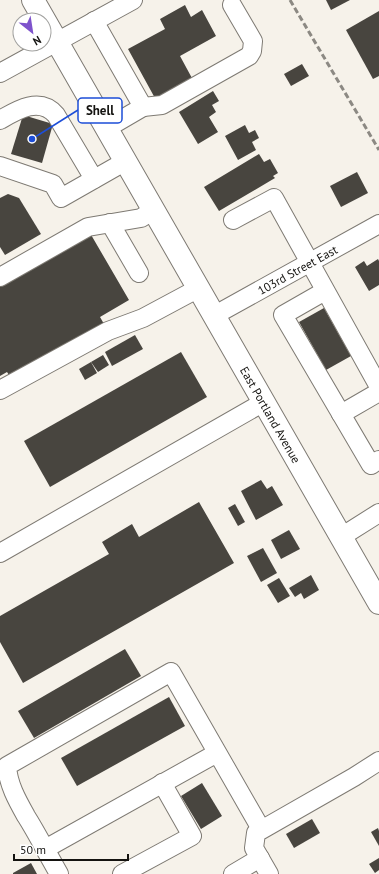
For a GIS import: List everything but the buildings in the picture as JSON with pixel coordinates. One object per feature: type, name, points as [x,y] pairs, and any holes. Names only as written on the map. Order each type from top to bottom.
[{"type":"main road","name":"East Portland Avenue","points":[[33,0],[379,603]]},
{"type":"street","points":[[0,74],[133,0]]},
{"type":"street","points":[[107,128],[143,107],[162,105],[249,56],[252,51],[253,41],[232,5]]},
{"type":"street","points":[[94,21],[143,107]]},
{"type":"street","points":[[0,120],[15,110],[26,106],[39,105],[51,109],[94,179]]},
{"type":"street","points":[[0,166],[53,184],[61,198],[126,161]]},
{"type":"street","points":[[233,220],[274,198],[379,387]]},
{"type":"street","points":[[0,277],[88,227],[141,218],[159,218]]},
{"type":"street","points":[[110,223],[139,273]]},
{"type":"street","name":"103rd Street East","points":[[215,315],[379,224]]},
{"type":"street","points":[[0,390],[108,332],[143,318],[199,288]]},
{"type":"street","points":[[325,291],[283,315],[371,465],[379,460]]},
{"type":"street","points":[[341,414],[379,392]]},
{"type":"street","points":[[0,554],[264,402]]},
{"type":"street","points":[[341,536],[379,513]]},
{"type":"street","points":[[59,874],[17,800],[11,786],[7,766],[171,672],[261,829]]},
{"type":"street","points":[[45,849],[217,753]]},
{"type":"street","points":[[269,874],[254,848],[256,833],[379,761]]},
{"type":"street","points":[[122,874],[192,836],[162,783]]},
{"type":"street","points":[[233,874],[260,858]]},
{"type":"railway","points":[[290,0],[379,150]]},
{"type":"place","name":"Shell","points":[[32,139]]}]
